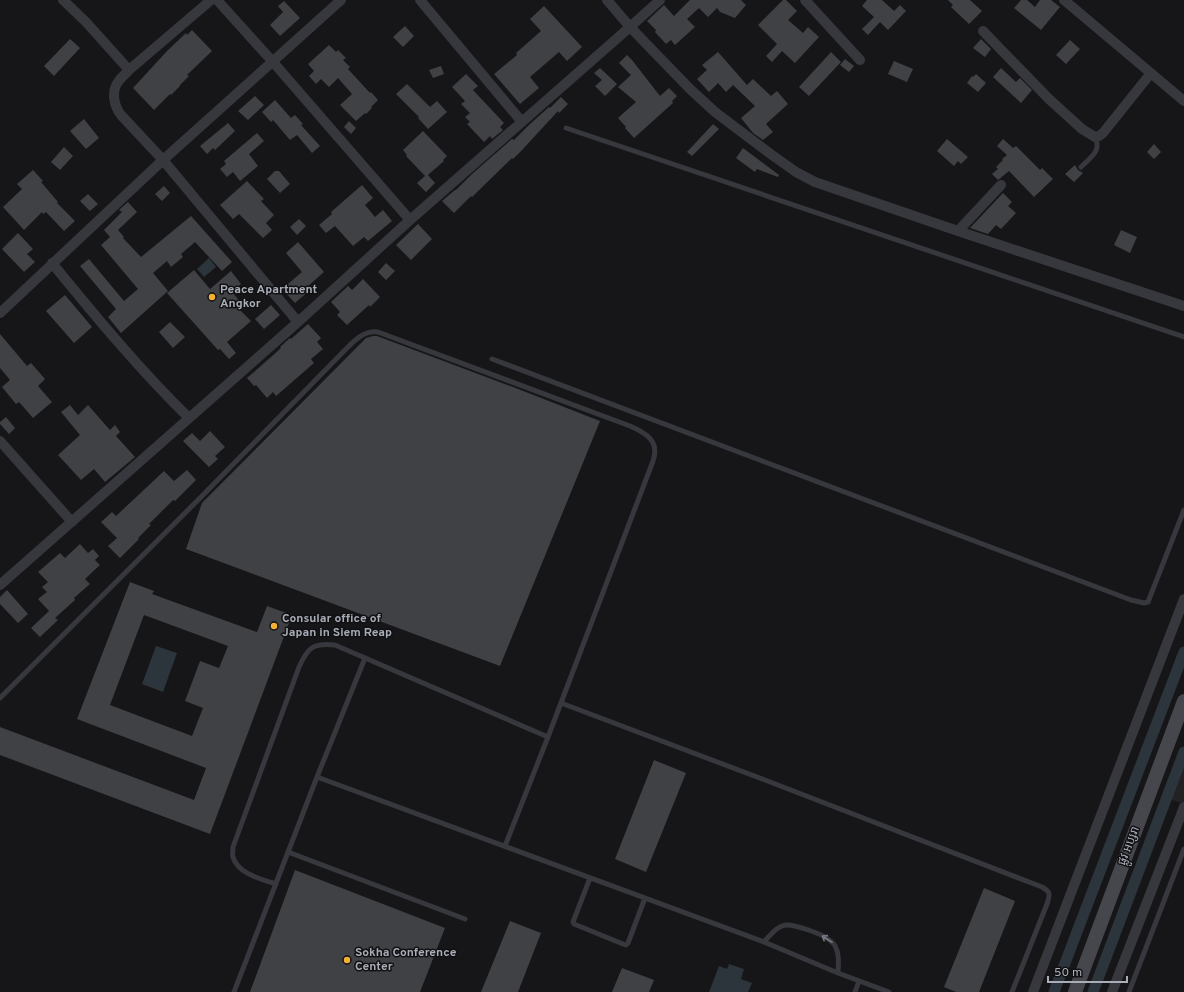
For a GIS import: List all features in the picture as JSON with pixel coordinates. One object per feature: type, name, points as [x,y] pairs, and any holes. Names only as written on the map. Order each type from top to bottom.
[{"type":"street","points":[[63,0],[86,22],[130,70]]},
{"type":"street","points":[[211,0],[118,82],[115,89],[114,101],[116,108],[163,160],[298,322]]},
{"type":"street","points":[[217,0],[273,62],[410,220]]},
{"type":"street","points":[[0,313],[163,160],[341,0]]},
{"type":"street","points":[[420,0],[522,122]]},
{"type":"street","points":[[608,0],[630,27],[690,89],[715,112],[772,156],[796,172],[815,182],[832,188],[1184,306]]},
{"type":"street","points":[[0,585],[660,0]]},
{"type":"street","points":[[805,0],[860,60]]},
{"type":"street","points":[[1064,0],[1184,101]]},
{"type":"street","points":[[983,31],[1049,98],[1082,129],[1095,137],[1103,133],[1150,73]]},
{"type":"street","points":[[958,231],[1001,185]]},
{"type":"street","points":[[52,263],[111,334],[167,397],[189,418]]},
{"type":"street","points":[[0,441],[72,522]]},
{"type":"street","points":[[1033,992],[1184,599]]},
{"type":"street","name":"ផ្លូវ អប្សរា","points":[[1075,992],[1184,701]]},
{"type":"street","points":[[1112,992],[1184,810]]},
{"type":"lane","points":[[566,128],[1184,337]]},
{"type":"lane","points":[[1081,167],[1096,151],[1097,142],[1095,137]]},
{"type":"lane","points":[[0,698],[196,502],[344,351],[357,339],[368,332],[378,332],[641,430],[652,440],[655,446],[655,455],[505,846]]},
{"type":"lane","points":[[492,359],[1144,604],[1148,602],[1184,510]]},
{"type":"lane","points":[[276,884],[254,876],[239,868],[233,857],[232,847],[299,667],[305,654],[314,645],[336,645],[548,737]]},
{"type":"lane","points":[[234,992],[317,776],[365,658]]},
{"type":"lane","points":[[561,703],[860,816],[1048,890],[1049,895],[1047,904],[1012,992]]},
{"type":"lane","points":[[317,776],[764,942],[838,973],[889,992]]},
{"type":"lane","points":[[1129,992],[1184,849]]},
{"type":"lane","points":[[288,852],[465,919]]},
{"type":"lane","points":[[590,878],[574,924],[623,944],[626,945],[628,943],[645,898]]},
{"type":"lane","points":[[764,942],[778,928],[786,925],[796,926],[828,938],[836,947],[838,955],[838,973]]},
{"type":"lane","points":[[855,992],[859,981]]},
{"type":"shaded area","points":[[209,258],[216,267],[204,277],[197,269]]},
{"type":"shaded area","points":[[156,646],[177,653],[163,692],[142,684]]},
{"type":"shaded area","points":[[1184,758],[1184,804],[1169,799]]},
{"type":"shaded area","points":[[729,964],[744,969],[741,979],[752,983],[748,992],[709,992],[719,966],[727,969]]},
{"type":"building","points":[[690,0],[741,0],[746,5],[735,18],[720,12],[717,8],[708,17],[699,8],[687,19],[695,27],[675,45],[671,40],[666,44],[655,32],[656,30],[647,21],[664,5],[674,16]]},
{"type":"building","points":[[783,0],[786,0],[797,11],[788,20],[803,33],[808,27],[819,37],[795,63],[782,51],[772,62],[766,56],[777,44],[758,25]]},
{"type":"building","points":[[867,0],[882,0],[894,11],[900,5],[906,11],[888,30],[880,22],[868,35],[862,29],[874,17],[862,6]]},
{"type":"building","points":[[948,0],[970,0],[982,11],[969,24],[951,7],[953,5]]},
{"type":"building","points":[[1021,0],[1027,0],[1035,7],[1040,0],[1051,0],[1060,7],[1041,30],[1014,8]]},
{"type":"building","points":[[284,1],[300,18],[280,36],[270,25],[283,12],[278,6]]},
{"type":"building","points":[[544,6],[582,47],[567,61],[559,52],[530,77],[539,88],[520,104],[494,74],[517,55],[516,53],[541,31],[530,19]]},
{"type":"building","points":[[405,26],[414,36],[403,47],[393,37]]},
{"type":"building","points":[[192,30],[212,51],[187,75],[189,76],[180,86],[154,110],[133,88],[167,51],[186,33],[187,35]]},
{"type":"building","points":[[70,39],[80,48],[54,76],[44,66]]},
{"type":"building","points":[[981,39],[991,49],[985,57],[973,48]]},
{"type":"building","points":[[1070,40],[1080,49],[1066,64],[1056,55]]},
{"type":"building","points":[[329,45],[336,52],[338,50],[346,58],[343,60],[350,67],[348,69],[378,100],[366,114],[365,113],[356,121],[340,105],[352,94],[338,78],[329,87],[321,79],[316,84],[309,76],[314,71],[308,64]]},
{"type":"building","points":[[718,52],[747,85],[753,79],[771,96],[777,91],[788,104],[766,124],[773,132],[763,140],[753,133],[741,118],[755,106],[733,85],[726,92],[718,83],[709,92],[697,79],[707,70],[702,65]]},
{"type":"building","points":[[831,52],[841,62],[809,96],[799,87]]},
{"type":"building","points":[[627,55],[660,96],[669,88],[677,96],[672,101],[673,103],[634,138],[618,118],[636,102],[618,87],[631,75],[619,63]]},
{"type":"building","points":[[845,59],[854,66],[849,72],[840,65]]},
{"type":"building","points":[[894,61],[913,69],[907,82],[888,74]]},
{"type":"building","points":[[441,66],[444,74],[433,78],[429,70]]},
{"type":"building","points":[[600,68],[617,84],[605,96],[595,86],[602,80],[594,73]]},
{"type":"building","points":[[1001,68],[1016,82],[1020,78],[1032,90],[1021,103],[993,77]]},
{"type":"building","points":[[466,74],[478,86],[473,90],[504,123],[500,127],[503,130],[492,139],[490,136],[484,142],[467,124],[470,122],[465,117],[470,113],[461,104],[465,101],[452,87]]},
{"type":"building","points":[[976,74],[986,83],[978,92],[967,83],[972,76],[973,77]]},
{"type":"building","points":[[407,84],[430,107],[437,101],[447,112],[428,129],[418,118],[419,117],[396,94]]},
{"type":"building","points":[[255,96],[264,105],[248,120],[238,111]]},
{"type":"building","points":[[561,97],[568,104],[559,113],[558,111],[513,159],[512,158],[454,213],[442,201],[512,139],[514,140]]},
{"type":"building","points":[[275,100],[291,118],[295,115],[303,124],[301,125],[320,146],[312,153],[297,135],[290,140],[273,120],[271,122],[262,112]]},
{"type":"building","points":[[84,119],[99,138],[86,149],[70,131]]},
{"type":"building","points":[[349,121],[356,128],[351,134],[344,127]]},
{"type":"building","points":[[228,123],[235,131],[215,150],[213,148],[207,154],[200,146]]},
{"type":"building","points":[[713,124],[719,129],[692,156],[687,152]]},
{"type":"building","points":[[423,131],[447,156],[443,160],[444,161],[428,175],[435,183],[426,192],[417,183],[425,176],[406,156],[407,155],[403,150]]},
{"type":"building","points":[[257,133],[264,141],[249,154],[258,166],[240,181],[233,172],[227,177],[220,169],[226,164],[224,161]]},
{"type":"building","points":[[947,139],[968,157],[961,164],[958,161],[954,166],[937,151]]},
{"type":"building","points":[[1003,139],[1013,148],[1016,146],[1040,170],[1042,168],[1053,179],[1034,197],[1009,171],[998,180],[992,174],[998,169],[996,167],[1007,155],[997,146]]},
{"type":"building","points":[[1154,144],[1161,152],[1154,159],[1147,152]]},
{"type":"building","points":[[64,147],[73,156],[60,170],[51,162]]},
{"type":"building","points":[[743,148],[779,175],[778,177],[757,169],[755,172],[736,158]]},
{"type":"building","points":[[1075,165],[1078,170],[1083,173],[1074,182],[1065,174]]},
{"type":"building","points":[[33,170],[43,181],[41,182],[58,202],[57,203],[75,221],[64,231],[46,212],[43,214],[42,212],[24,230],[3,207],[22,189],[17,184]]},
{"type":"building","points":[[275,171],[279,171],[290,184],[280,193],[267,179]]},
{"type":"building","points":[[247,181],[264,199],[261,201],[274,215],[266,223],[272,230],[263,238],[239,214],[233,219],[220,205]]},
{"type":"building","points":[[362,185],[373,198],[365,205],[375,217],[383,210],[392,221],[368,241],[364,237],[353,246],[335,226],[326,233],[319,225],[332,214],[331,212]]},
{"type":"building","points":[[164,186],[170,193],[162,201],[155,194]]},
{"type":"building","points":[[1003,193],[1012,202],[1008,206],[1016,213],[1001,229],[996,225],[988,234],[970,228]]},
{"type":"building","points":[[88,194],[98,204],[90,211],[80,201]]},
{"type":"building","points":[[128,202],[137,212],[118,230],[124,237],[123,238],[141,257],[191,216],[232,262],[222,271],[195,242],[181,254],[183,257],[171,267],[167,261],[153,273],[168,291],[121,333],[108,317],[116,309],[80,266],[89,259],[124,301],[138,289],[101,245],[110,237],[104,230],[122,212],[119,210]]},
{"type":"building","points":[[299,219],[306,226],[297,235],[290,227]]},
{"type":"building","points":[[418,224],[432,239],[411,260],[396,245]]},
{"type":"building","points":[[1121,230],[1137,237],[1130,253],[1114,245]]},
{"type":"building","points":[[18,233],[33,249],[27,254],[35,262],[24,272],[2,249]]},
{"type":"building","points":[[298,242],[324,272],[307,287],[310,290],[295,303],[282,289],[302,272],[286,253]]},
{"type":"building","points":[[386,263],[395,271],[386,280],[378,272]]},
{"type":"building","points":[[194,270],[210,289],[231,271],[241,284],[232,292],[242,304],[238,308],[251,321],[227,342],[236,353],[229,359],[220,349],[218,350],[167,293]]},
{"type":"building","points":[[363,279],[380,297],[347,325],[337,315],[340,312],[331,302],[348,286],[352,290]]},
{"type":"building","points":[[65,295],[92,327],[74,343],[46,311]]},
{"type":"building","points":[[271,305],[280,315],[264,329],[255,319]]},
{"type":"building","points":[[170,322],[185,337],[173,348],[159,332]]},
{"type":"building","points":[[308,324],[321,338],[317,342],[323,349],[311,359],[314,363],[276,396],[273,392],[267,398],[256,385],[254,386],[247,378],[290,338],[291,339]]},
{"type":"building","points":[[0,334],[27,366],[31,363],[45,379],[38,386],[52,402],[33,418],[19,402],[16,404],[2,387],[10,380],[0,368]]},
{"type":"building","points":[[377,336],[600,421],[500,666],[186,549],[202,503],[366,338]]},
{"type":"building","points":[[70,405],[78,415],[88,405],[110,430],[115,425],[120,432],[116,436],[135,457],[105,482],[94,469],[81,480],[58,455],[80,435],[61,412]]},
{"type":"building","points":[[6,417],[15,428],[9,434],[0,424],[0,422]]},
{"type":"building","points":[[210,431],[225,447],[215,456],[218,459],[209,467],[183,441],[192,433],[200,441]]},
{"type":"building","points":[[187,470],[196,480],[149,524],[151,525],[120,558],[108,546],[117,538],[101,522],[112,512],[116,516],[164,471],[174,481]]},
{"type":"building","points":[[80,544],[88,553],[93,549],[99,556],[95,560],[100,565],[85,579],[90,584],[55,618],[58,620],[40,637],[31,628],[49,611],[38,599],[47,592],[42,587],[48,582],[38,572],[60,553],[65,558]]},
{"type":"building","points":[[130,582],[154,591],[152,594],[257,632],[267,606],[292,615],[210,834],[0,755],[0,727],[194,800],[206,768],[77,719]],"holes":[[[144,615],[228,646],[219,668],[200,661],[185,701],[203,708],[192,736],[110,705]]]},
{"type":"building","points":[[7,590],[28,614],[18,623],[0,604],[0,597]]},
{"type":"building","points":[[654,760],[686,773],[646,872],[615,859]]},
{"type":"building","name":"Sokha Conference Center","points":[[295,870],[445,928],[420,992],[250,992]]},
{"type":"building","points":[[984,888],[1015,901],[979,992],[956,992],[944,987]]},
{"type":"building","points":[[510,921],[541,933],[518,992],[481,992]]},
{"type":"building","points":[[622,968],[654,980],[649,992],[612,992]]},
{"type":"waterway","points":[[1054,992],[1184,652]]},
{"type":"waterway","points":[[1093,992],[1184,752]]},
{"type":"place","name":"Peace Apartment Angkor","points":[[212,297]]},
{"type":"place","name":"Consular office of Japan in Siem Reap","points":[[274,626]]},
{"type":"place","name":"Sokha Conference Center","points":[[347,960]]}]
